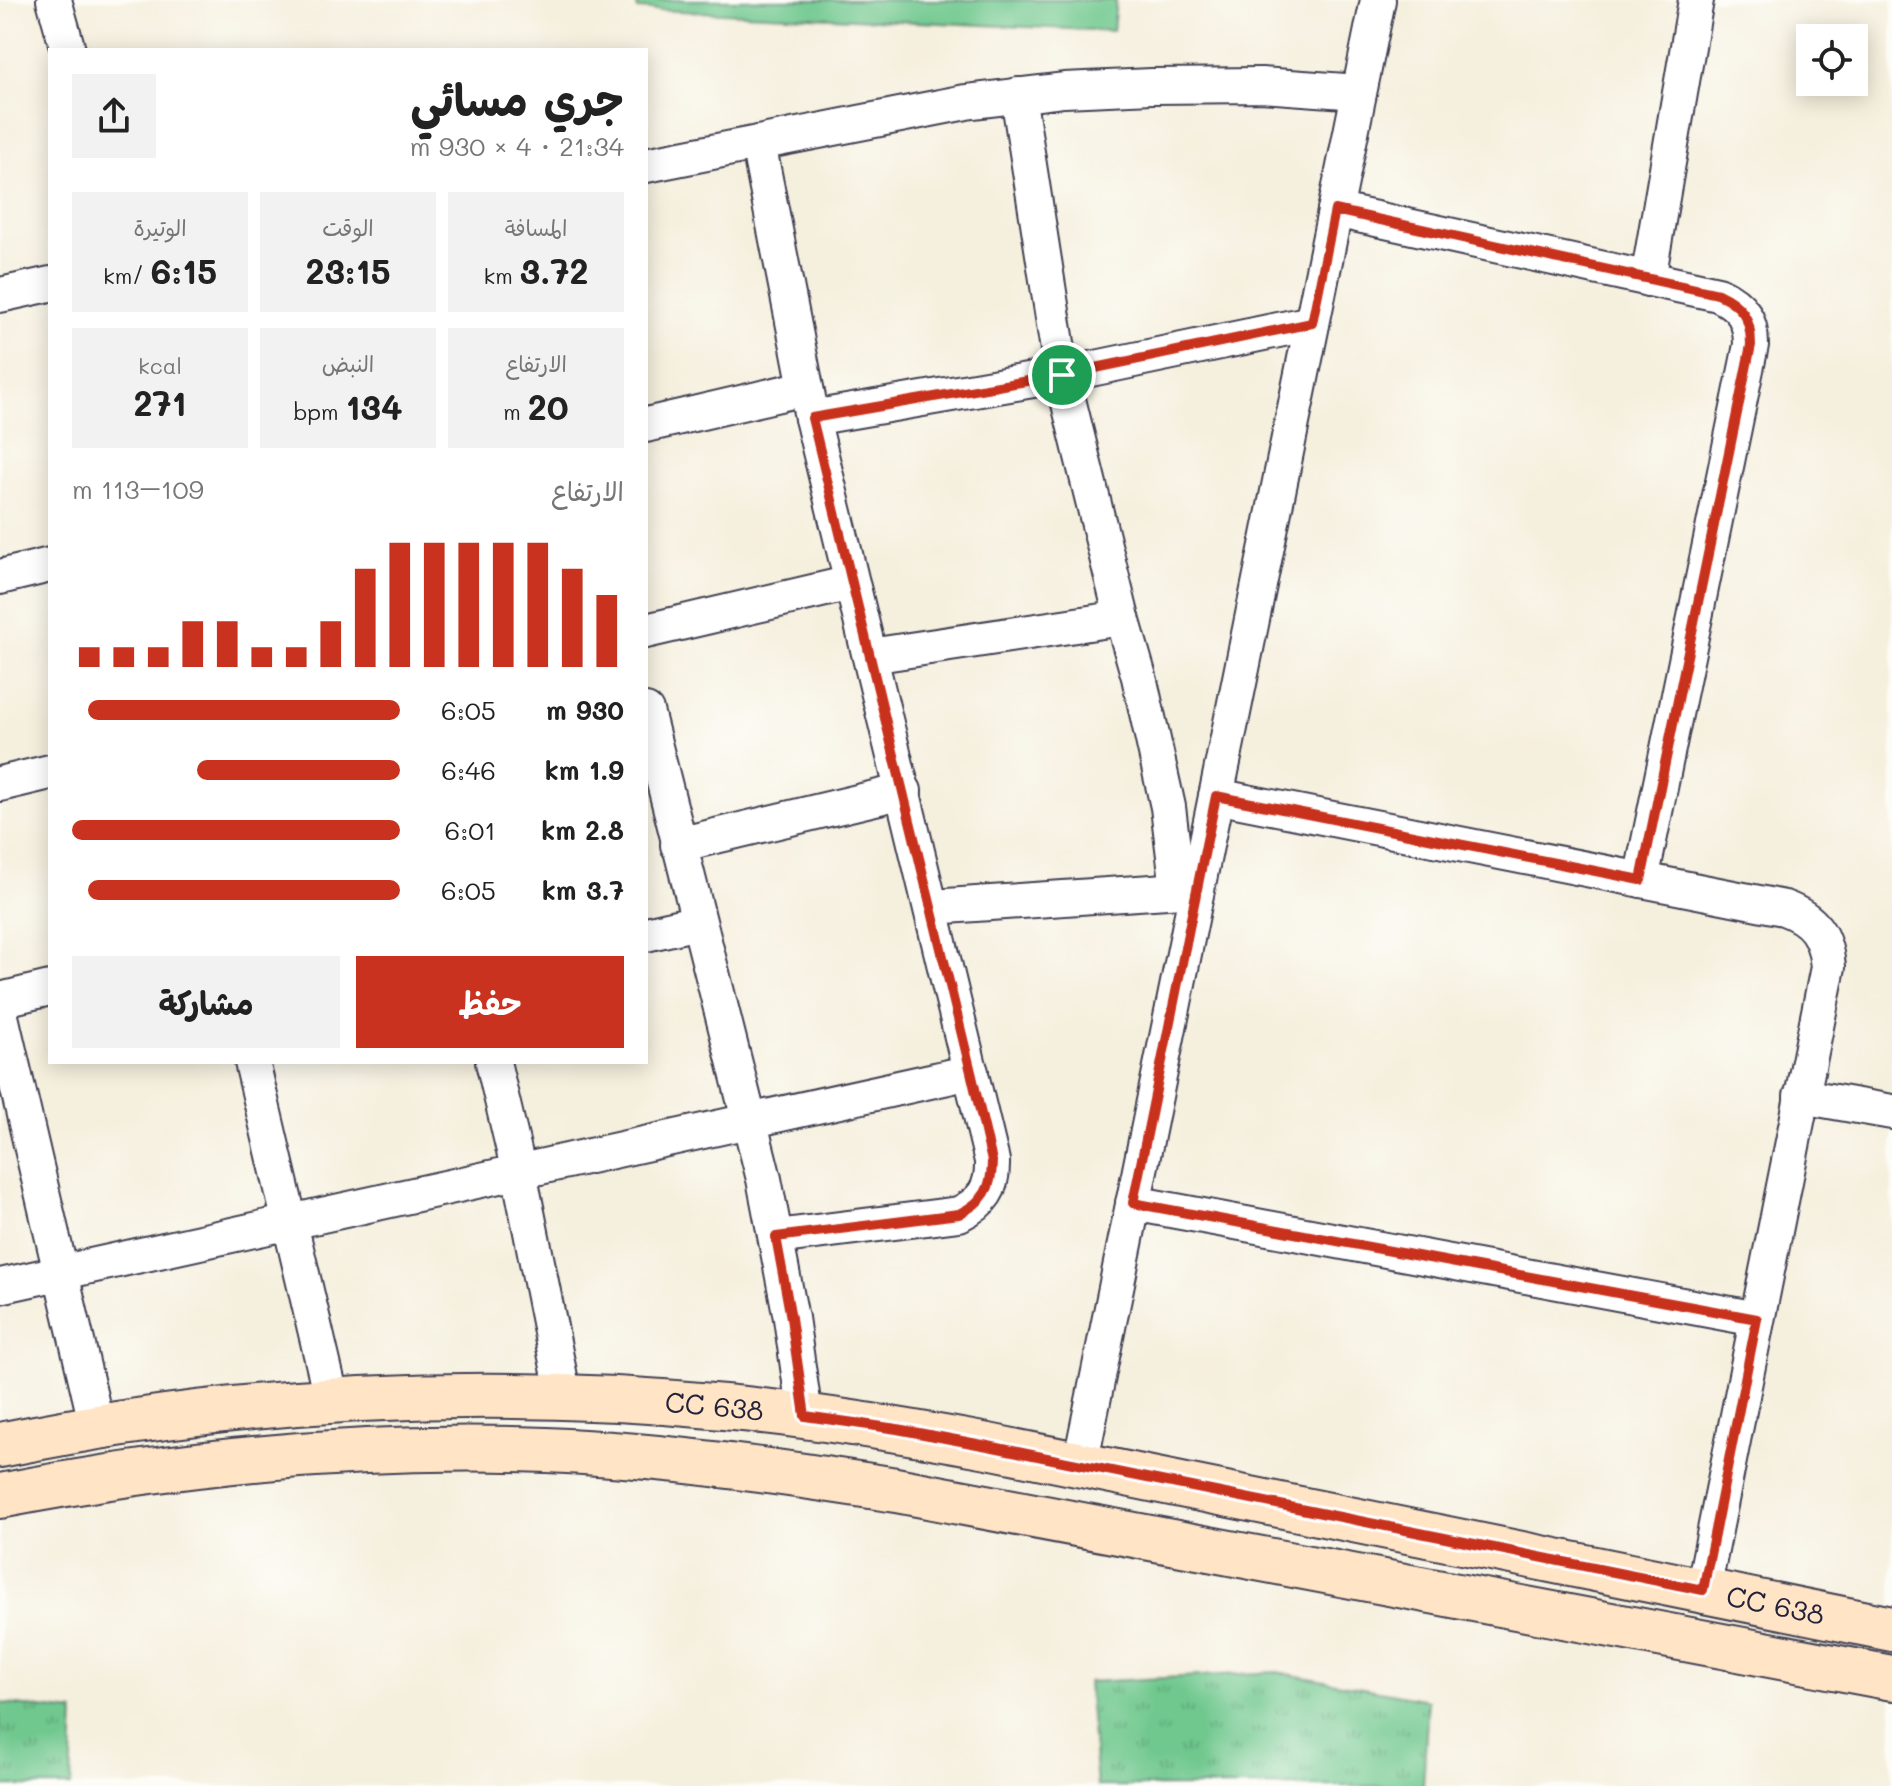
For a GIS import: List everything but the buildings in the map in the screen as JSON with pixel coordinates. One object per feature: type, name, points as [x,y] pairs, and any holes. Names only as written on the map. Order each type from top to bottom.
[{"type":"main road","name":"CC 638","points":[[0,1445],[97,1427],[253,1407],[332,1401],[564,1397],[711,1406],[897,1429],[1892,1629]]},
{"type":"main road","name":"CC 638","points":[[0,1496],[75,1481],[163,1469],[309,1454],[488,1449],[548,1450],[662,1459],[780,1471],[896,1490],[1892,1678]]},
{"type":"street","points":[[54,0],[67,48]]},
{"type":"street","points":[[1080,1465],[1133,1203],[1187,889],[1216,796],[1378,0]]},
{"type":"street","points":[[1648,279],[1696,0]]},
{"type":"street","points":[[648,165],[966,102],[1064,90],[1261,85],[1359,92]]},
{"type":"street","points":[[1018,95],[1062,375],[1139,677],[1187,889]]},
{"type":"street","points":[[758,143],[808,403],[992,1161],[989,1188],[971,1208],[959,1214],[776,1237]]},
{"type":"street","points":[[1335,210],[1718,294],[1740,308],[1747,319],[1751,345],[1641,880]]},
{"type":"street","points":[[0,295],[48,284]]},
{"type":"street","points":[[648,425],[808,403],[1062,375],[1312,323]]},
{"type":"street","points":[[0,577],[48,565]]},
{"type":"street","points":[[648,631],[851,583]]},
{"type":"street","points":[[870,656],[1122,618]]},
{"type":"street","points":[[648,719],[750,1121],[776,1237],[805,1416]]},
{"type":"street","points":[[0,784],[48,772]]},
{"type":"street","points":[[678,845],[904,791]]},
{"type":"street","points":[[1216,796],[1784,908],[1812,924],[1821,937],[1828,967],[1703,1590]]},
{"type":"street","points":[[932,907],[1187,889]]},
{"type":"street","points":[[648,934],[698,922]]},
{"type":"street","points":[[0,1000],[48,988]]},
{"type":"street","points":[[0,1012],[7,1071],[61,1274],[97,1427]]},
{"type":"street","points":[[252,1064],[332,1401]]},
{"type":"street","points":[[493,1064],[519,1172],[564,1397]]},
{"type":"street","points":[[0,1286],[971,1072]]},
{"type":"street","points":[[1801,1096],[1892,1112]]},
{"type":"street","points":[[1133,1203],[1757,1319]]},
{"type":"green space","points":[[638,0],[1116,0],[1113,31],[637,9]]},
{"type":"green space","points":[[1277,1672],[1428,1700],[1423,1786],[1097,1786],[1088,1682]]},
{"type":"green space","points":[[0,1703],[74,1712],[71,1786],[0,1786]]},
{"type":"route","points":[[1335,210],[1718,294],[1740,308],[1747,319],[1751,345],[1641,880],[1216,796],[1133,1203],[1757,1319],[1703,1590],[988,1446],[805,1416],[776,1237],[959,1214],[981,1199],[989,1188],[992,1175],[992,1161],[971,1072],[812,418],[1062,375],[1312,323],[1335,210]]}]
